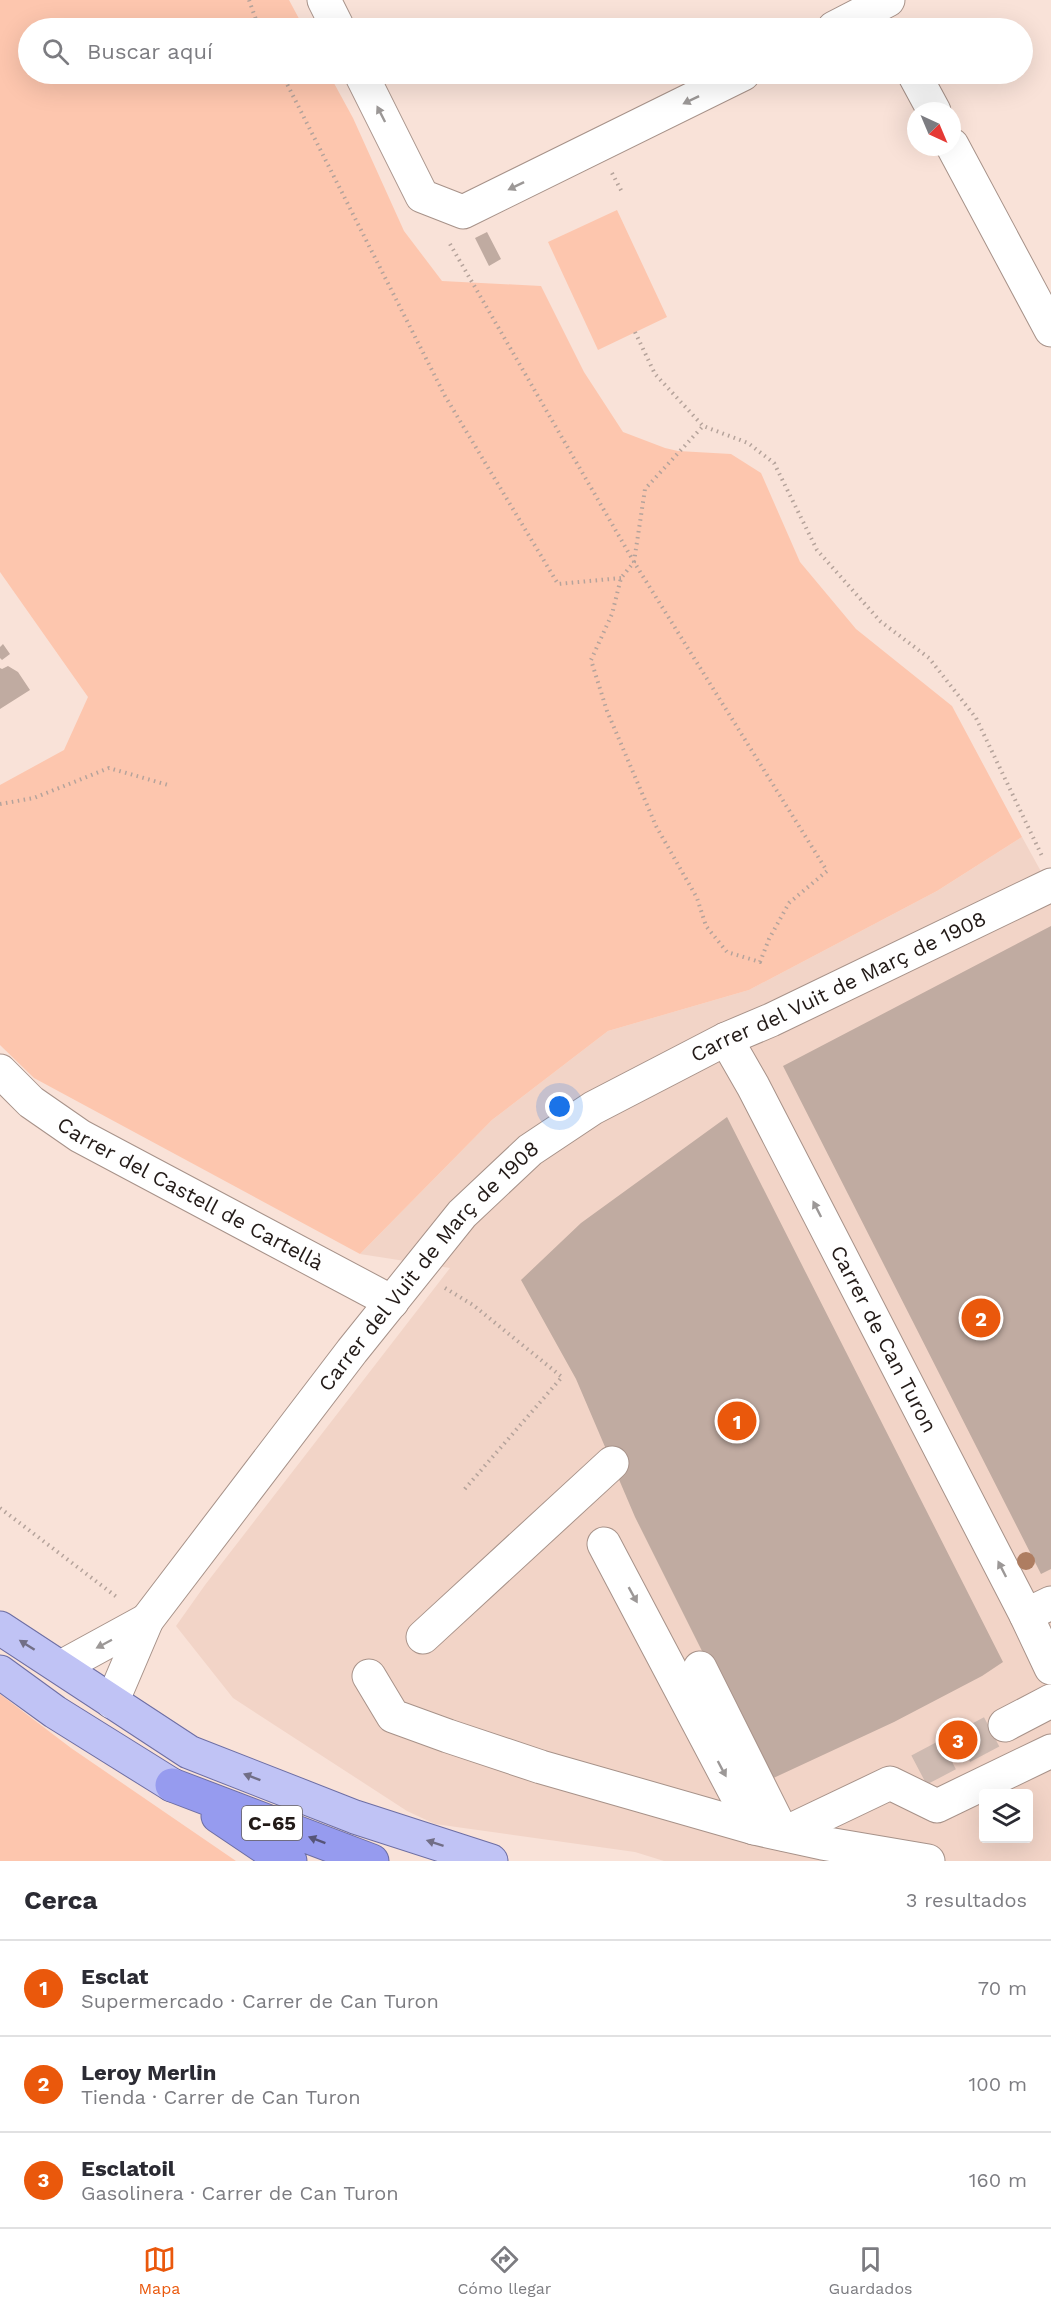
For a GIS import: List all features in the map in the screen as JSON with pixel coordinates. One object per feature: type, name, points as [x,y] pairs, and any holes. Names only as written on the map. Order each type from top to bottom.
[{"type":"highway","name":"C-65","points":[[172,1785],[267,1849],[290,1861]]},
{"type":"highway","name":"C-65","points":[[172,1785],[372,1861]]},
{"type":"main road","points":[[0,1628],[189,1752],[355,1817],[491,1861]]},
{"type":"main road","name":"C-65","points":[[0,1672],[55,1712],[172,1785]]},
{"type":"street","points":[[324,0],[334,18]]},
{"type":"street","points":[[859,18],[884,8]]},
{"type":"street","points":[[366,84],[422,196],[463,212],[723,84]]},
{"type":"street","points":[[919,84],[929,102]]},
{"type":"street","points":[[958,156],[1051,330]]},
{"type":"street","name":"Carrer del Vuit de Març de 1908","points":[[112,1702],[147,1620],[462,1214],[530,1150],[593,1108],[726,1040],[771,1020],[1049,875]]},
{"type":"street","name":"Carrer de Can Turon","points":[[726,1040],[1039,1609],[1051,1668]]},
{"type":"street","name":"Carrer del Castell de Cartellà","points":[[0,1071],[31,1102],[80,1136],[392,1302]]},
{"type":"street","points":[[423,1637],[612,1463]]},
{"type":"street","points":[[604,1544],[768,1831]]},
{"type":"street","name":"Carrer del Vuit de Març de 1908","points":[[61,1667],[147,1620]]},
{"type":"street","points":[[700,1668],[768,1831]]},
{"type":"street","points":[[369,1676],[393,1716],[541,1767],[768,1831],[822,1843],[928,1861]]},
{"type":"street","points":[[1005,1725],[1051,1701]]},
{"type":"street","points":[[890,1783],[938,1806],[1051,1751]]},
{"type":"street","points":[[768,1831],[919,1770]]},
{"type":"path","points":[[249,0],[255,18]]},
{"type":"path","points":[[287,84],[445,396],[558,584],[621,578]]},
{"type":"path","points":[[422,196],[634,562],[827,871],[789,903],[769,939],[760,962],[727,952],[706,926],[697,898],[656,826],[607,711],[591,660],[612,614],[621,578],[634,562],[645,489],[703,426]]},
{"type":"path","points":[[635,332],[655,374],[703,426],[748,443],[774,464],[816,550],[880,621],[929,658],[976,718],[1049,875]]},
{"type":"path","points":[[0,804],[34,798],[109,768],[168,785]]},
{"type":"path","points":[[417,1270],[473,1305],[562,1377],[464,1491]]},
{"type":"path","points":[[0,1508],[147,1620]]},
{"type":"shaded area","points":[[0,0],[289,0],[299,18],[18,18],[18,84],[334,84],[353,118],[404,231],[442,281],[541,286],[584,372],[623,432],[678,451],[731,454],[761,473],[800,562],[856,629],[952,706],[1022,837],[937,891],[749,990],[608,1031],[492,1120],[360,1254],[34,1078],[0,1045],[0,785],[64,750],[88,697],[0,572]]},
{"type":"shaded area","points":[[617,210],[667,317],[598,350],[548,242]]},
{"type":"shaded area","points":[[1022,837],[1051,886],[1051,1861],[664,1861],[635,1852],[435,1824],[407,1811],[233,1698],[176,1626],[205,1585],[450,1268],[360,1254],[492,1120],[608,1031],[749,990],[937,891]]},
{"type":"shaded area","points":[[0,1694],[71,1748],[236,1861],[0,1861]]},
{"type":"building","points":[[487,232],[501,259],[489,266],[475,238]]},
{"type":"building","points":[[3,644],[10,654],[2,660],[0,647]]},
{"type":"building","points":[[8,666],[18,672],[30,690],[0,709],[0,668]]},
{"type":"building","points":[[1051,926],[1051,1569],[1041,1574],[783,1066]]},
{"type":"building","points":[[727,1117],[1003,1662],[982,1676],[894,1722],[767,1781],[635,1517],[576,1379],[521,1280],[581,1223]]},
{"type":"tunnel","points":[[919,1770],[1005,1725]]},
{"type":"place","name":"Leroy Merlin","points":[[981,1318]]},
{"type":"place","name":"Esclat","points":[[737,1421]]},
{"type":"place","name":"Esclatoil","points":[[958,1740]]}]
